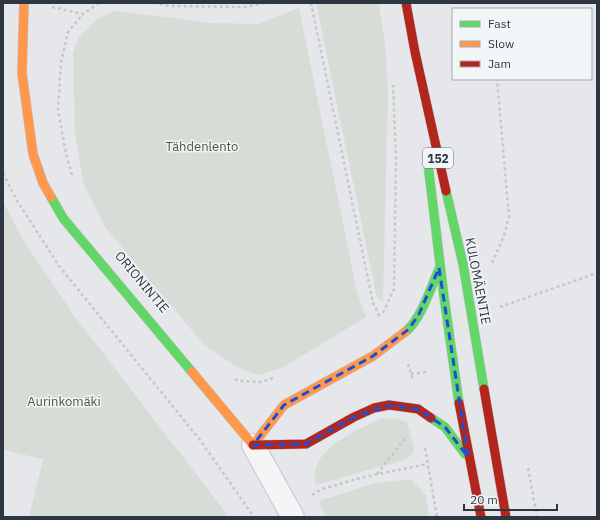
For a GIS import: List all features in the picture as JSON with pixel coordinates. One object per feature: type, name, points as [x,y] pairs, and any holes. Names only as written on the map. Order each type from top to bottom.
[{"type":"main road","name":"ORIONINTIE","points":[[24,3],[22,73],[33,154],[43,183],[63,218],[253,445]]},
{"type":"main road","name":"KULOMÄENTIE","points":[[406,3],[415,52],[463,264],[506,517]]},
{"type":"main road","name":"KULOMÄENTIE","points":[[415,52],[425,138]]},
{"type":"main road","name":"152","points":[[426,154],[452,367],[468,457],[481,517]]},
{"type":"main road","points":[[253,445],[284,406],[373,356],[409,329],[419,314],[439,268]]},
{"type":"main road","points":[[253,445],[306,444],[354,417],[374,408],[389,405],[418,409],[445,427],[468,457]]},
{"type":"street","name":"ORIONINTIE","points":[[253,445],[291,512]]},
{"type":"path","points":[[73,180],[66,154],[58,110],[61,62],[68,32],[83,14],[99,3]]},
{"type":"path","points":[[154,3],[170,6],[246,7],[265,3]]},
{"type":"path","points":[[311,3],[373,303],[380,318]]},
{"type":"path","points":[[49,6],[83,14]]},
{"type":"path","points":[[492,263],[504,236],[509,216],[497,80]]},
{"type":"path","points":[[3,173],[16,199],[59,266],[200,440],[254,517]]},
{"type":"path","points":[[500,307],[597,273]]},
{"type":"path","points":[[233,377],[239,381],[261,382],[275,377]]},
{"type":"path","points":[[377,474],[410,432]]},
{"type":"path","points":[[291,512],[322,489],[377,474],[427,464]]},
{"type":"highlighted area","points":[[439,268],[468,457],[445,427],[418,409],[389,405],[354,417],[306,444],[253,445],[284,405],[373,356],[409,329],[419,314]]},
{"type":"green space","points":[[316,3],[379,3],[386,52],[388,93],[383,301],[377,298]]},
{"type":"green space","name":"Tähdenlento","points":[[299,8],[357,292],[366,317],[282,368],[258,375],[240,369],[205,346],[105,227],[84,185],[75,135],[73,53],[79,37],[99,18],[115,11],[212,23],[258,24]]},
{"type":"green space","name":"Aurinkomäki","points":[[3,202],[25,243],[73,314],[229,517],[29,517],[43,459],[3,450]]},
{"type":"green space","points":[[382,418],[398,419],[407,422],[414,448],[411,456],[403,460],[316,485],[315,473],[318,463],[324,454],[341,439]]},
{"type":"green space","points":[[410,479],[426,495],[429,517],[326,517],[319,501],[372,484]]},
{"type":"traffic: fast","points":[[428,164],[444,297],[459,403]]},
{"type":"traffic: fast","points":[[446,191],[463,264],[484,389]]},
{"type":"traffic: fast","points":[[51,197],[63,218],[192,372]]},
{"type":"traffic: fast","points":[[405,332],[411,327],[421,312],[439,269]]},
{"type":"traffic: fast","points":[[431,418],[445,427],[465,454]]},
{"type":"traffic: slow","points":[[24,3],[22,73],[33,154],[43,183],[51,197]]},
{"type":"traffic: slow","points":[[253,445],[284,405],[373,356],[405,332]]},
{"type":"traffic: slow","points":[[192,372],[253,445]]},
{"type":"traffic: jam","points":[[406,3],[415,52],[446,191]]},
{"type":"traffic: jam","points":[[484,389],[506,517]]},
{"type":"traffic: jam","points":[[459,403],[481,517]]},
{"type":"traffic: jam","points":[[253,445],[306,444],[354,417],[374,408],[389,405],[418,409],[431,418]]}]
